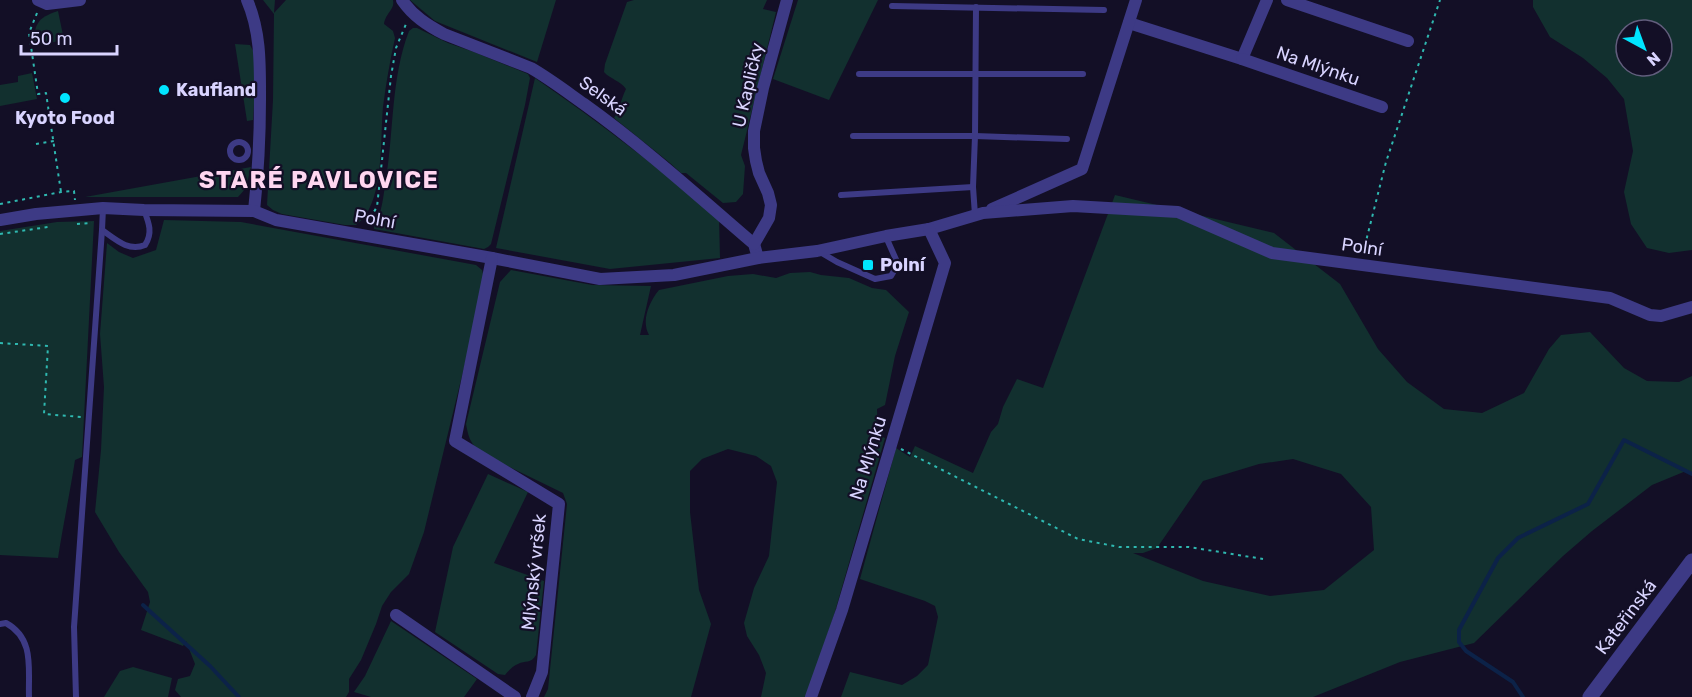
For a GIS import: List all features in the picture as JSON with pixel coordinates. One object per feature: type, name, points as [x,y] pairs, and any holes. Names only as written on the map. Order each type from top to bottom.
[{"type":"street","points":[[40,1],[47,4],[80,0]]},
{"type":"street","points":[[247,0],[258,39],[260,63],[260,159],[254,211]]},
{"type":"street","name":"Selská","points":[[402,0],[411,13],[444,34],[544,75],[663,165],[754,244]]},
{"type":"street","name":"U Kapličky","points":[[754,244],[769,218],[771,205],[756,161],[754,131],[787,0]]},
{"type":"street","points":[[979,214],[1082,169],[1136,0]]},
{"type":"street","points":[[1242,59],[1266,0]]},
{"type":"street","points":[[1287,0],[1408,41]]},
{"type":"street","name":"Na Mlýnku","points":[[1129,23],[1382,107]]},
{"type":"street","name":"Polní","points":[[0,220],[36,214],[104,208],[254,211],[276,220],[600,279],[674,275],[758,258],[817,250],[929,229],[979,214],[1073,206],[1178,212],[1272,253],[1610,298],[1650,315],[1661,316],[1692,307]]},
{"type":"street","name":"Na Mlýnku","points":[[811,697],[842,610],[945,263],[929,229]]},
{"type":"street","points":[[754,244],[758,258]]},
{"type":"street","name":"Mlýnský vršek","points":[[492,258],[455,441],[559,504],[542,672],[532,697]]},
{"type":"street","name":"Kateřinská","points":[[1590,697],[1692,561]]},
{"type":"street","points":[[396,615],[515,697]]},
{"type":"lane","points":[[892,6],[1104,10]]},
{"type":"lane","points":[[976,7],[973,187],[979,214]]},
{"type":"lane","points":[[859,74],[1083,74]]},
{"type":"lane","points":[[853,136],[1067,139]]},
{"type":"lane","points":[[841,195],[973,187]]},
{"type":"lane","points":[[76,697],[74,627],[104,208]]},
{"type":"lane","points":[[102,226],[123,244],[136,248],[142,246],[150,235],[150,225],[144,210]]},
{"type":"lane","points":[[817,250],[875,279],[891,276],[898,264],[886,236]]},
{"type":"lane","points":[[0,624],[6,623],[18,631],[28,649],[29,697]]},
{"type":"path","points":[[1360,265],[1386,162],[1440,0]]},
{"type":"path","points":[[40,1],[28,33],[38,94],[46,93],[61,192]]},
{"type":"path","points":[[359,234],[377,207],[393,67],[400,36],[411,13]]},
{"type":"path","points":[[36,144],[54,141]]},
{"type":"path","points":[[0,204],[74,191],[75,200]]},
{"type":"path","points":[[0,234],[57,225]]},
{"type":"path","points":[[68,225],[102,226]]},
{"type":"path","points":[[0,344],[48,346],[44,414],[89,417]]},
{"type":"path","points":[[891,444],[1078,539],[1119,547],[1189,547],[1263,559]]},
{"type":"green space","points":[[263,0],[275,0],[274,13],[286,0],[393,0],[393,6],[384,24],[393,31],[395,38],[383,107],[379,170],[372,203],[365,216],[356,225],[282,214],[267,205],[273,100],[274,14]]},
{"type":"green space","points":[[410,0],[556,0],[537,62],[435,21]]},
{"type":"green space","points":[[634,0],[767,0],[763,9],[776,12],[741,155],[745,166],[743,194],[736,202],[723,203],[686,173],[681,173],[614,118],[626,89],[604,72],[605,64],[627,2]]},
{"type":"green space","points":[[798,0],[878,0],[829,100],[773,79]]},
{"type":"green space","points":[[1533,0],[1692,0],[1692,250],[1669,253],[1647,248],[1631,224],[1624,192],[1633,151],[1624,99],[1607,78],[1583,58],[1550,37],[1533,7]]},
{"type":"green space","points":[[58,11],[64,40],[34,46],[38,23],[45,16]]},
{"type":"green space","points":[[413,28],[528,74],[530,78],[491,244],[484,249],[374,229],[383,198],[389,160],[399,67],[409,31]]},
{"type":"green space","points":[[235,44],[250,45],[257,58],[253,120],[247,121]]},
{"type":"green space","points":[[32,73],[37,99],[0,106],[0,85],[18,82],[18,76]]},
{"type":"green space","points":[[535,78],[629,146],[719,218],[720,258],[610,269],[496,248]]},
{"type":"green space","points":[[251,167],[246,188],[238,197],[85,197]]},
{"type":"green space","points":[[1115,195],[1274,233],[1340,284],[1378,349],[1407,382],[1444,409],[1482,413],[1524,393],[1549,349],[1561,335],[1590,332],[1624,368],[1647,381],[1679,382],[1692,376],[1692,474],[1686,471],[1652,485],[1592,531],[1563,556],[1474,643],[1400,662],[1313,697],[841,697],[850,672],[902,685],[917,676],[928,665],[938,617],[935,606],[860,579],[896,448],[910,457],[915,446],[973,473],[991,432],[998,424],[1003,407],[1017,379],[1043,388]],"holes":[[[1293,459],[1341,474],[1371,507],[1374,550],[1324,590],[1270,596],[1203,581],[1133,553],[1143,553],[1157,548],[1203,481],[1259,464]]]},
{"type":"green space","points":[[164,220],[241,222],[476,265],[482,270],[485,281],[424,532],[409,574],[391,592],[382,606],[361,660],[349,679],[349,692],[346,697],[181,697],[175,690],[178,679],[190,676],[195,664],[186,641],[183,646],[141,630],[150,602],[148,592],[119,552],[95,512],[104,387],[100,334],[107,243],[133,258],[156,250]]},
{"type":"green space","points":[[94,221],[82,457],[75,460],[58,558],[0,555],[0,231],[57,222]]},
{"type":"green space","points":[[511,270],[592,285],[651,286],[640,335],[649,335],[646,324],[647,312],[659,290],[728,276],[753,274],[776,278],[790,273],[810,272],[849,278],[872,288],[886,290],[909,312],[895,356],[885,405],[877,409],[878,435],[885,438],[834,615],[806,697],[761,697],[766,673],[759,655],[747,636],[744,623],[754,588],[769,556],[777,482],[771,466],[756,456],[728,449],[702,459],[690,471],[690,512],[699,590],[711,624],[691,697],[544,697],[548,689],[567,504],[563,493],[483,454],[471,440],[466,424],[500,282]]},
{"type":"green space","points":[[488,474],[528,492],[494,563],[544,581],[536,655],[530,661],[514,666],[505,675],[498,674],[435,632],[453,547]]},
{"type":"green space","points":[[391,621],[477,679],[464,697],[371,697],[354,692],[365,676]]},
{"type":"green space","points":[[133,667],[172,678],[168,697],[104,697],[120,671]]},
{"type":"waterway","points":[[1523,697],[1513,682],[1466,651],[1459,642],[1459,630],[1498,558],[1518,538],[1588,504],[1624,440],[1692,474]]},
{"type":"waterway","points":[[143,605],[210,666],[239,697]]},
{"type":"place","name":"Kaufland","points":[[164,90]]},
{"type":"place","name":"Kyoto Food","points":[[65,98]]},
{"type":"place","name":"Polní","points":[[868,265]]},
{"type":"district","name":"STARÉ PAVLOVICE","points":[[319,180]]}]
